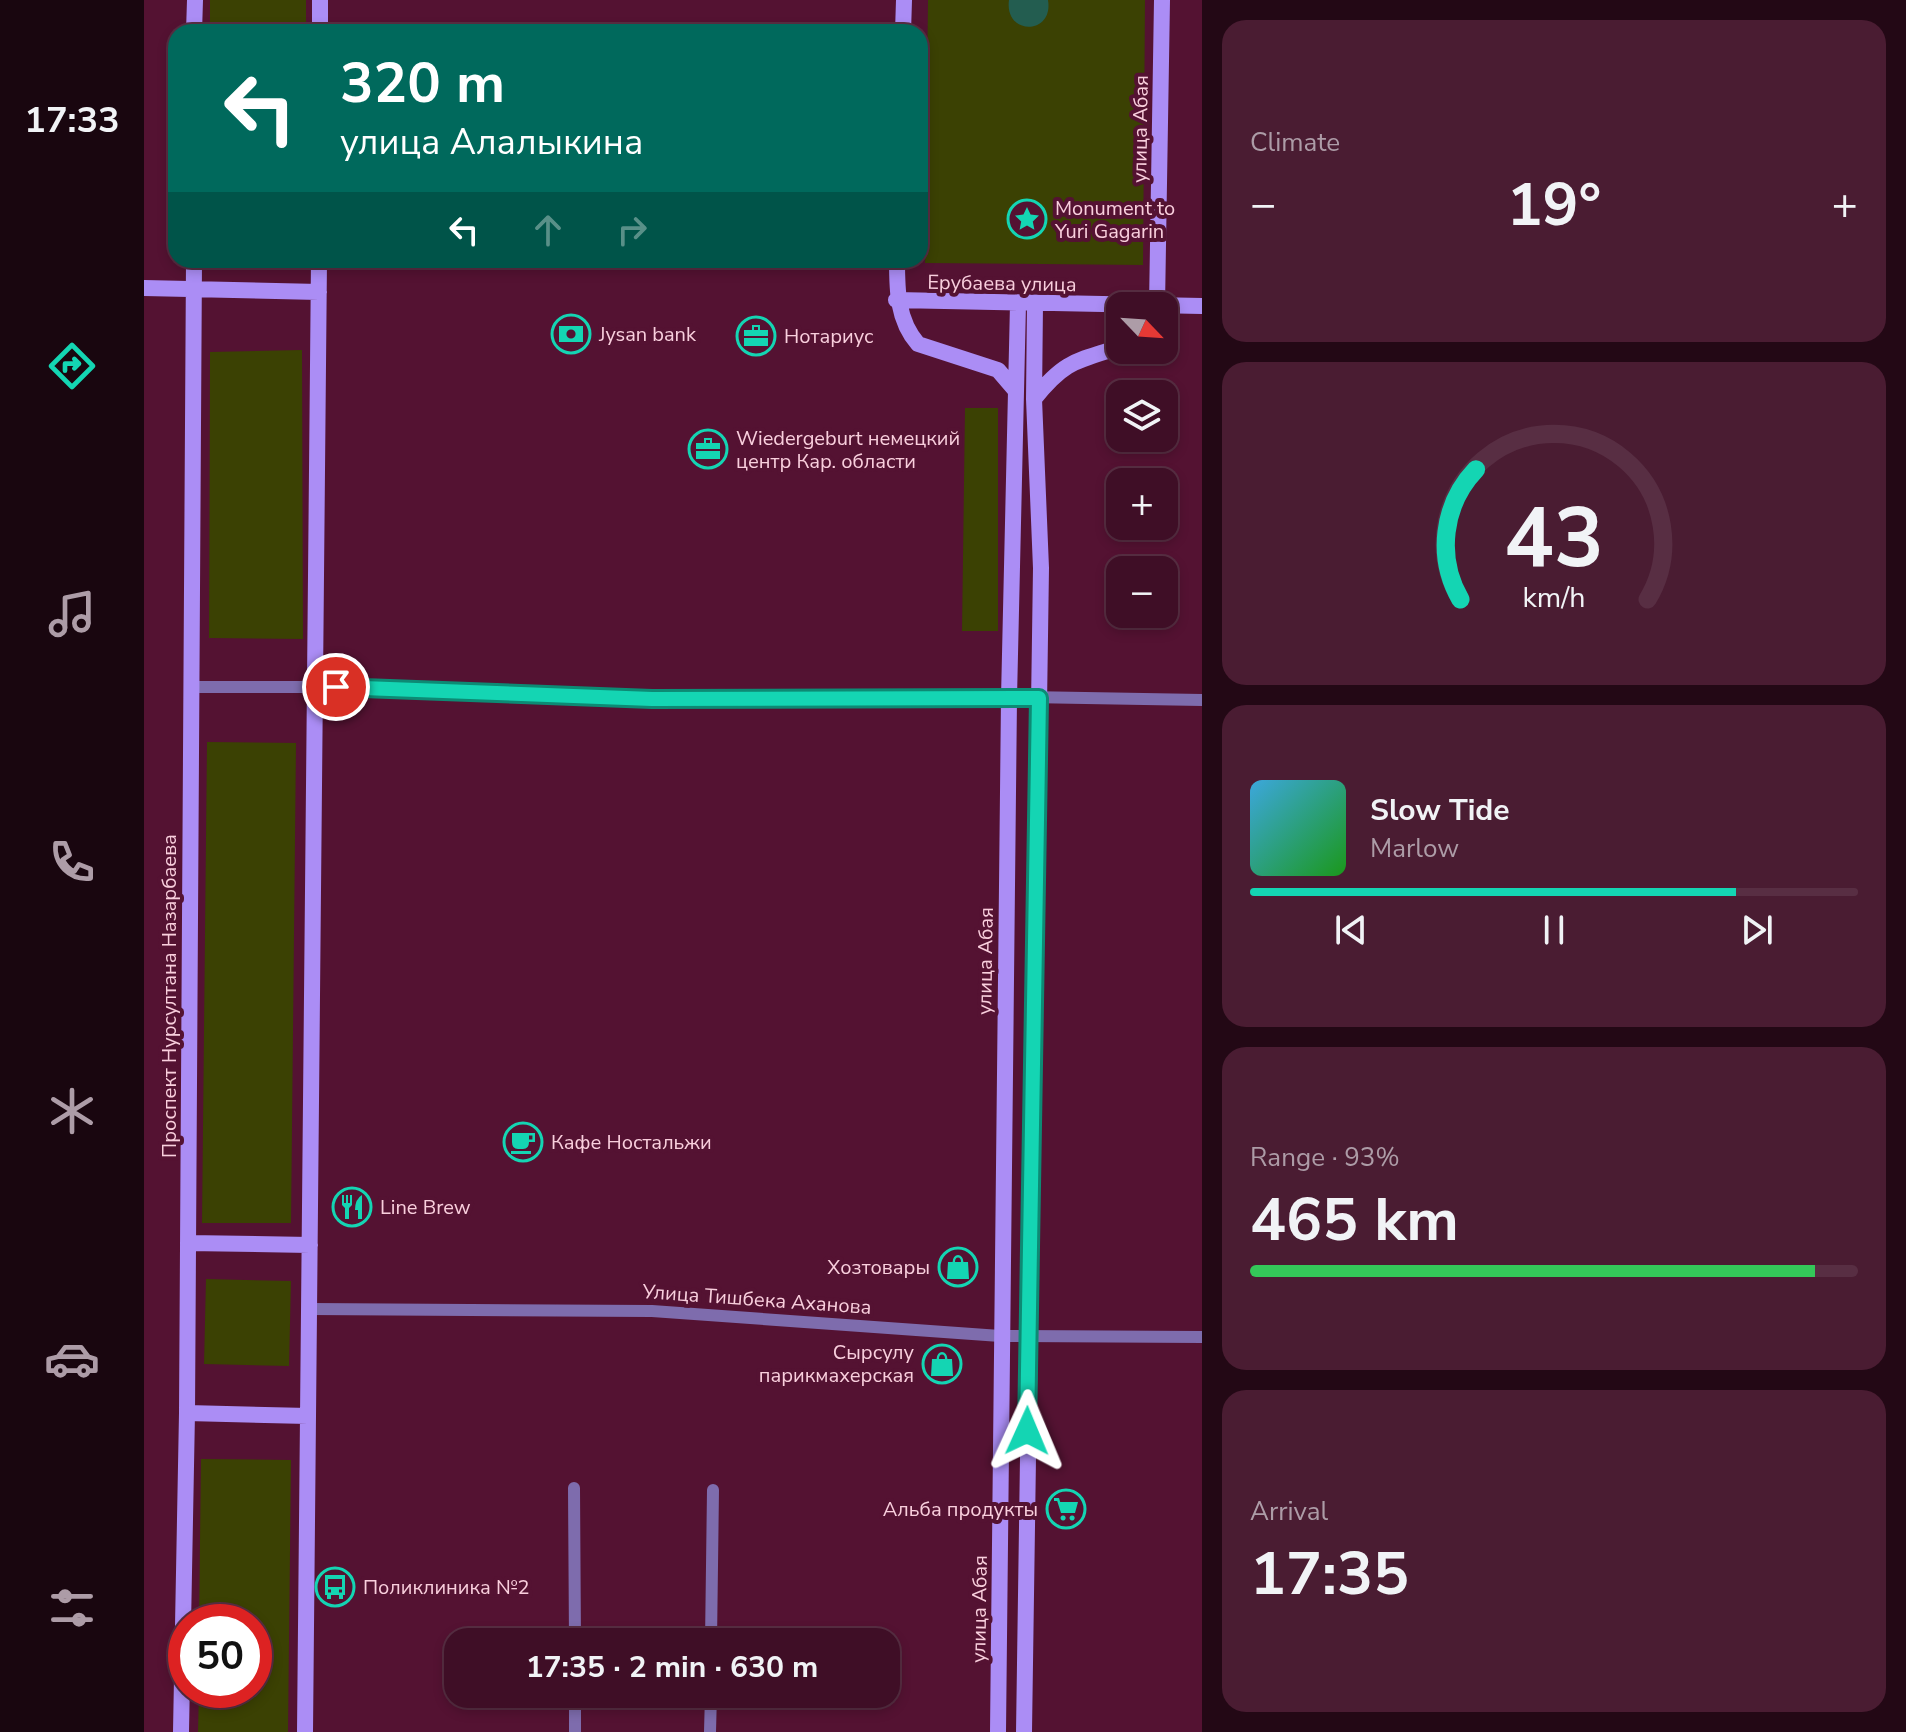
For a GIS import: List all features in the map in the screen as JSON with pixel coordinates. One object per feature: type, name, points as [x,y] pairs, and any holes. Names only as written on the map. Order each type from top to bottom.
[{"type":"main road","points":[[194,24],[195,0]]},
{"type":"main road","points":[[320,0],[320,24]]},
{"type":"main road","points":[[903,24],[904,0]]},
{"type":"main road","name":"улица Абая","points":[[1157,292],[1162,0]]},
{"type":"main road","name":"Проспект Нурсултана Назарбаева","points":[[181,1732],[187,1413],[194,268]]},
{"type":"main road","points":[[305,1732],[319,268]]},
{"type":"main road","points":[[897,268],[896,300],[912,338],[918,344],[998,370],[1016,391]]},
{"type":"main road","points":[[144,288],[319,292]]},
{"type":"main road","name":"Ерубаева улица","points":[[896,300],[1106,305]]},
{"type":"main road","name":"улица Абая","points":[[998,1732],[1000,1336],[1018,304]]},
{"type":"main road","points":[[1024,1732],[1041,568],[1034,399],[1035,304]]},
{"type":"main road","name":"Ерубаева улица","points":[[1178,306],[1202,306]]},
{"type":"main road","points":[[1034,399],[1053,375],[1074,362],[1106,352]]},
{"type":"main road","points":[[188,1243],[310,1245]]},
{"type":"main road","points":[[187,1413],[308,1416]]},
{"type":"street","points":[[190,687],[317,687],[652,699],[1202,700]]},
{"type":"street","name":"Улица Тишбека Аханова","points":[[310,1309],[652,1311],[1000,1336],[1202,1337]]},
{"type":"street","points":[[574,1488],[575,1628]]},
{"type":"street","points":[[711,1628],[713,1490]]},
{"type":"street","points":[[575,1708],[575,1732]]},
{"type":"street","points":[[710,1732],[711,1708]]},
{"type":"shaded area","points":[[210,0],[306,0],[306,24],[210,24]]},
{"type":"shaded area","points":[[928,0],[1145,0],[1143,265],[928,263]]},
{"type":"shaded area","points":[[1009,0],[1048,0],[1048,12],[1037,25],[1021,25],[1009,12]]},
{"type":"shaded area","points":[[302,350],[303,639],[209,638],[210,352]]},
{"type":"shaded area","points":[[965,408],[998,408],[998,631],[962,631]]},
{"type":"shaded area","points":[[207,742],[296,743],[291,1223],[202,1223]]},
{"type":"shaded area","points":[[206,1279],[291,1281],[289,1366],[204,1364]]},
{"type":"shaded area","points":[[201,1459],[291,1460],[288,1732],[198,1732],[199,1708],[272,1708],[272,1604],[199,1604]]},
{"type":"place","name":"Monument to Yuri Gagarin","points":[[1027,219]]},
{"type":"place","name":"Jysan bank","points":[[571,334]]},
{"type":"place","name":"Нотариус","points":[[756,336]]},
{"type":"place","name":"Wiedergeburt немецкий центр Кар. области","points":[[708,449]]},
{"type":"place","name":"Кафе Ностальжи","points":[[523,1142]]},
{"type":"place","name":"Line Brew","points":[[352,1207]]},
{"type":"place","name":"Хозтовары","points":[[958,1267]]},
{"type":"place","name":"Сырсулу парикмахерская","points":[[942,1364]]},
{"type":"place","name":"Альба продукты","points":[[1066,1509]]},
{"type":"place","name":"Поликлиника №2","points":[[335,1587]]},
{"type":"route","points":[[336,687],[713,700],[1039,698],[1027,1431]]}]
